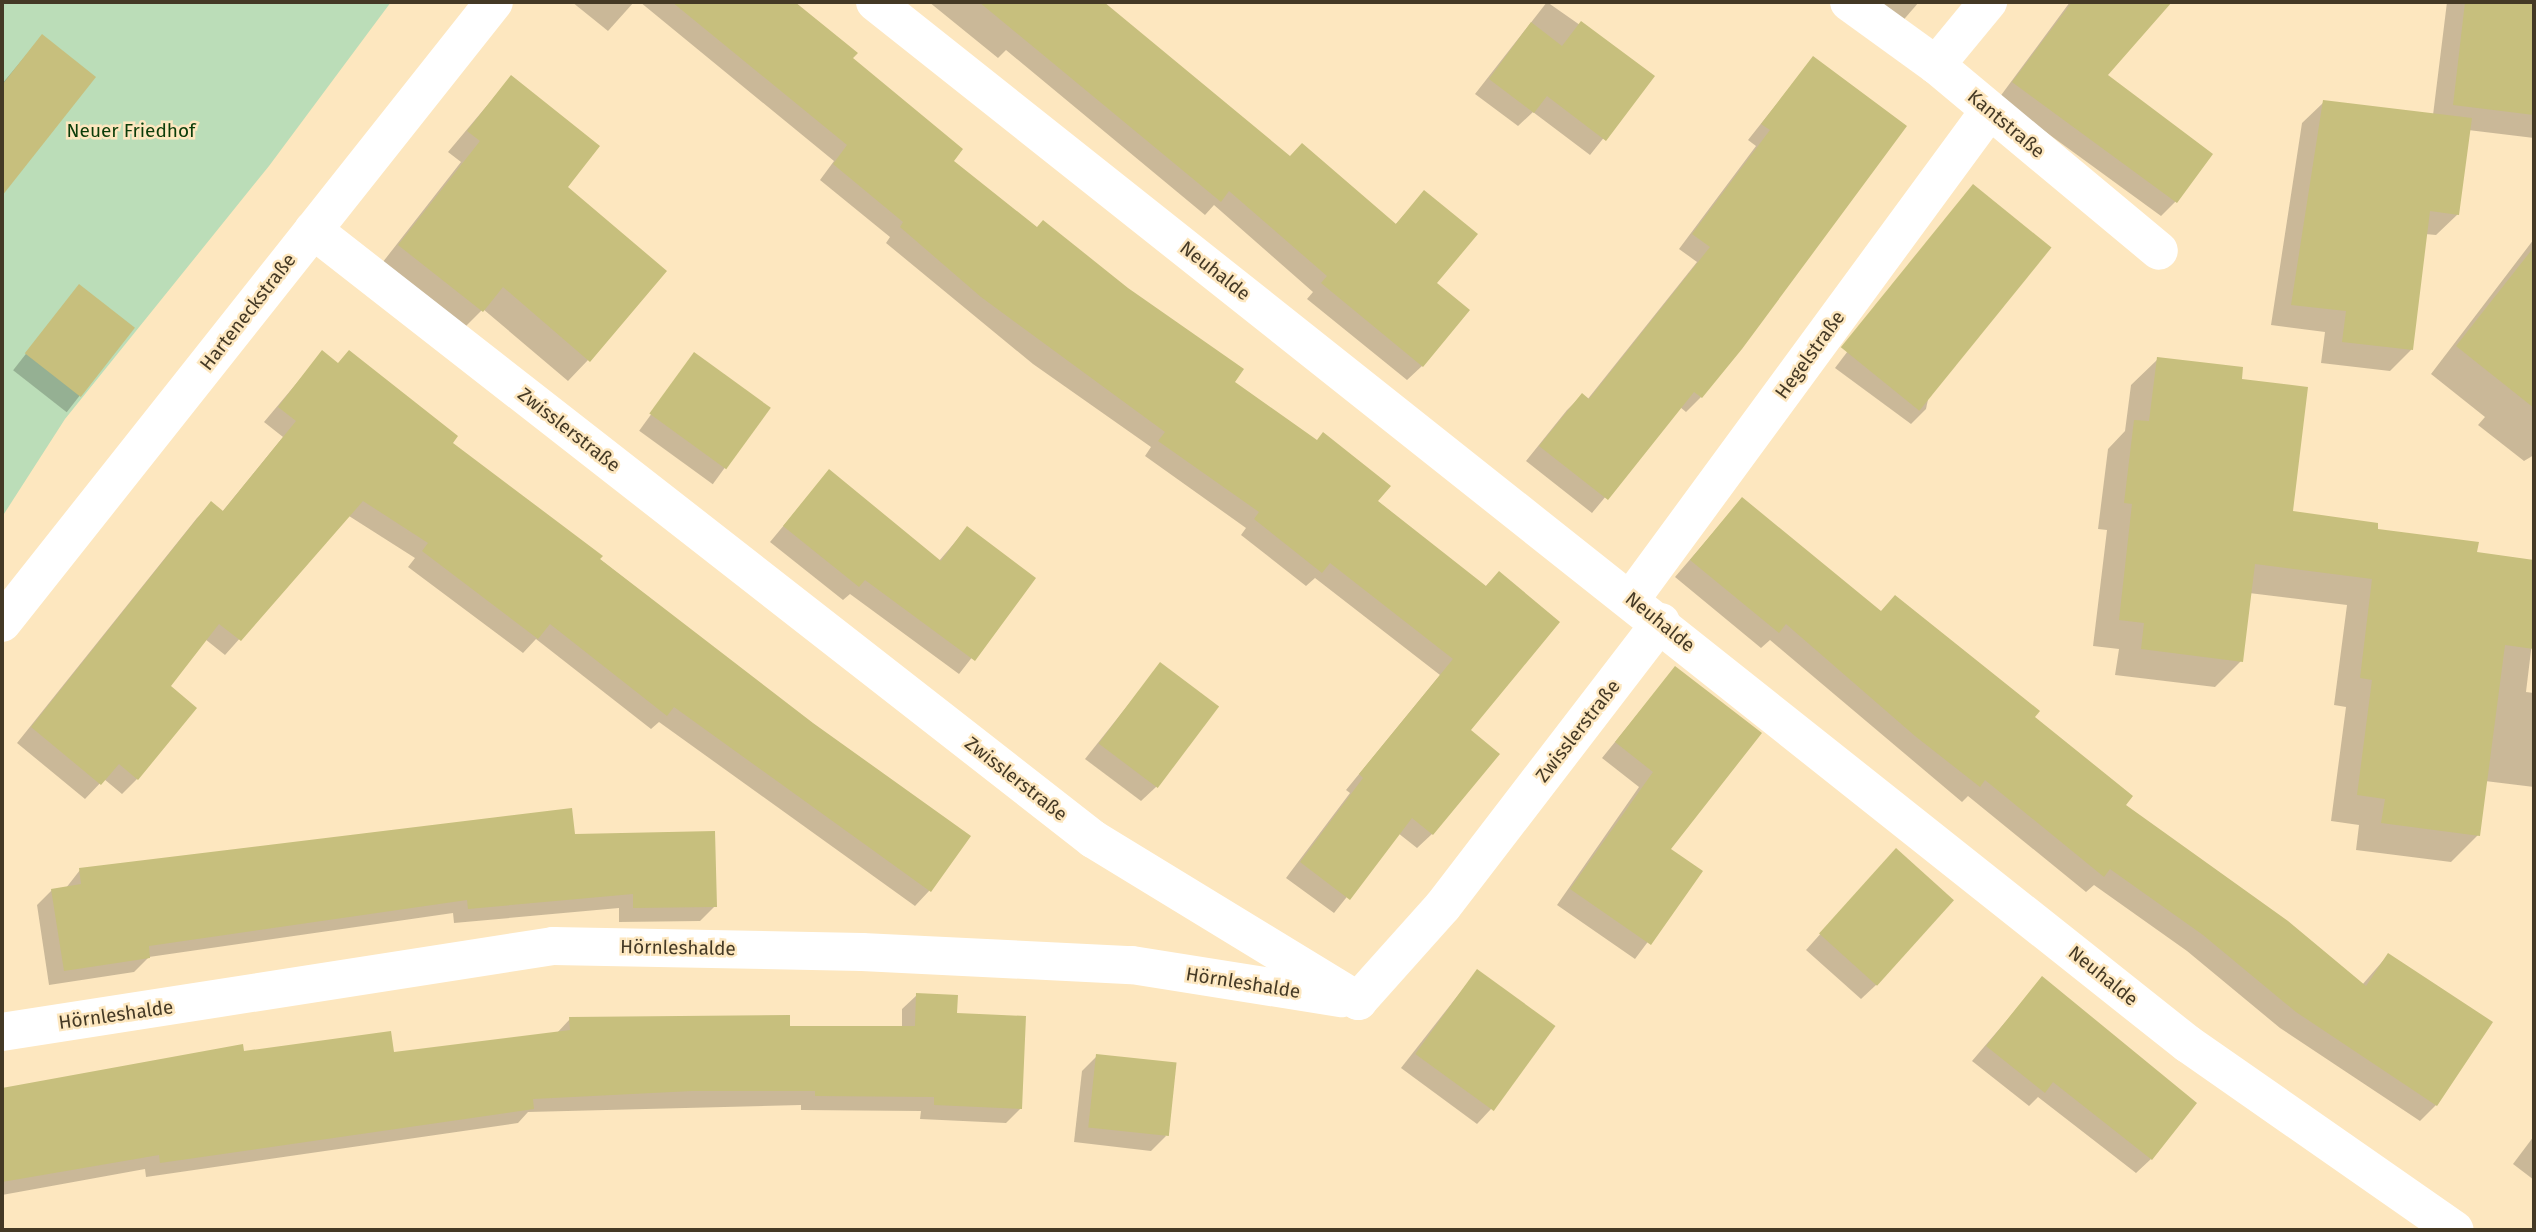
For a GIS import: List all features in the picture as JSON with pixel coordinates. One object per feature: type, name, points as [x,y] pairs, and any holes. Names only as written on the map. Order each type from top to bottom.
[{"type":"street","name":"Harteneckstraße","points":[[2,623],[494,2]]},
{"type":"street","name":"Neuhalde","points":[[875,2],[1661,622],[2188,1044],[2455,1230]]},
{"type":"street","name":"Kantstraße","points":[[1849,2],[1936,65],[2159,251]]},
{"type":"street","points":[[1936,65],[1988,2]]},
{"type":"street","name":"Hegelstraße","points":[[1631,599],[1989,111]]},
{"type":"street","name":"Zwisslerstraße","points":[[313,230],[1093,839],[1358,1001],[1443,906],[1661,622]]},
{"type":"street","name":"Hörnleshalde","points":[[2,1032],[553,946],[862,951],[1132,965],[1358,1001]]},
{"type":"green space","name":"Neuer Friedhof","points":[[2,2],[391,2],[269,166],[65,419],[2,517]]},
{"type":"building","points":[[672,2],[795,2],[858,53],[853,58],[963,149],[954,161],[1037,227],[1043,220],[1128,288],[1244,369],[1235,382],[1317,440],[1323,432],[1391,486],[1378,501],[1486,586],[1499,571],[1560,622],[1471,730],[1500,754],[1433,835],[1412,818],[1350,900],[1300,862],[1363,778],[1359,774],[1453,659],[1330,563],[1322,573],[1254,519],[1259,512],[1158,441],[1165,432],[981,297],[900,227],[903,222],[833,164],[847,145]]},
{"type":"building","points":[[979,2],[1104,2],[1290,156],[1302,143],[1396,224],[1424,190],[1478,234],[1437,283],[1470,310],[1423,367],[1321,283],[1327,276],[1229,191],[1221,202]]},
{"type":"building","points":[[2072,2],[2172,2],[2108,75],[2213,154],[2177,203],[2012,82]]},
{"type":"building","points":[[2465,2],[2534,2],[2534,115],[2453,105]]},
{"type":"building","points":[[1581,21],[1655,76],[1606,141],[1547,96],[1534,113],[1489,79],[1531,22],[1562,46]]},
{"type":"building","points":[[42,34],[96,77],[2,196],[2,85]]},
{"type":"building","points":[[1813,56],[1907,126],[1742,349],[1702,398],[1694,392],[1608,500],[1539,446],[1582,393],[1589,399],[1710,247],[1692,234],[1770,130],[1761,124]]},
{"type":"building","points":[[511,75],[600,146],[568,187],[667,271],[590,362],[503,287],[483,312],[398,245],[480,141],[467,131]]},
{"type":"building","points":[[2323,100],[2472,118],[2459,215],[2430,211],[2413,350],[2342,342],[2346,311],[2291,305]]},
{"type":"building","points":[[1973,184],[2051,248],[1919,411],[1841,347]]},
{"type":"building","points":[[2534,247],[2534,408],[2456,346]]},
{"type":"building","points":[[79,284],[135,328],[81,397],[25,353]]},
{"type":"building","points":[[322,350],[338,363],[349,350],[458,436],[453,443],[603,556],[600,559],[813,723],[971,836],[931,892],[674,707],[667,716],[550,624],[538,639],[422,551],[428,543],[363,501],[241,641],[219,624],[171,686],[197,708],[138,780],[119,764],[101,785],[31,727],[211,501],[223,511],[296,421],[278,407]]},
{"type":"building","points":[[694,352],[771,408],[726,469],[649,413]]},
{"type":"building","points":[[2157,357],[2243,367],[2242,379],[2308,387],[2293,511],[2378,523],[2378,529],[2479,542],[2477,552],[2534,560],[2534,649],[2505,645],[2480,836],[2381,823],[2385,799],[2357,795],[2372,680],[2360,678],[2372,579],[2255,564],[2243,662],[2141,649],[2144,623],[2119,620],[2132,504],[2124,503],[2134,420],[2149,421]]},
{"type":"building","points":[[829,469],[941,561],[967,526],[1036,578],[975,661],[865,580],[859,587],[783,526]]},
{"type":"building","points":[[1742,497],[1881,611],[1895,595],[2040,711],[2035,717],[2133,796],[2126,805],[2288,921],[2366,986],[2388,953],[2493,1022],[2437,1106],[2296,1012],[2203,935],[2110,869],[2104,877],[1985,780],[1980,787],[1915,736],[1786,624],[1779,633],[1690,560]]},
{"type":"building","points":[[1160,662],[1219,707],[1158,788],[1099,743]]},
{"type":"building","points":[[1675,666],[1762,733],[1671,849],[1703,871],[1651,945],[1570,889],[1653,772],[1615,742]]},
{"type":"building","points":[[572,808],[575,834],[715,831],[717,907],[633,908],[633,894],[468,909],[467,900],[149,946],[150,958],[64,971],[51,889],[81,884],[79,868]]},
{"type":"building","points":[[1896,848],[1954,900],[1877,986],[1819,933]]},
{"type":"building","points":[[1477,969],[1555,1026],[1494,1111],[1415,1054]]},
{"type":"building","points":[[2042,976],[2197,1103],[2152,1160],[2053,1082],[2045,1093],[1986,1046]]},
{"type":"building","points":[[916,993],[958,995],[957,1013],[1026,1016],[1022,1109],[934,1105],[934,1097],[815,1096],[815,1091],[692,1091],[533,1099],[534,1109],[160,1163],[159,1155],[2,1182],[2,1088],[243,1044],[244,1051],[391,1031],[394,1052],[570,1030],[569,1017],[790,1015],[790,1026],[915,1026]]},
{"type":"building","points":[[1096,1054],[1177,1062],[1169,1136],[1088,1128]]}]
